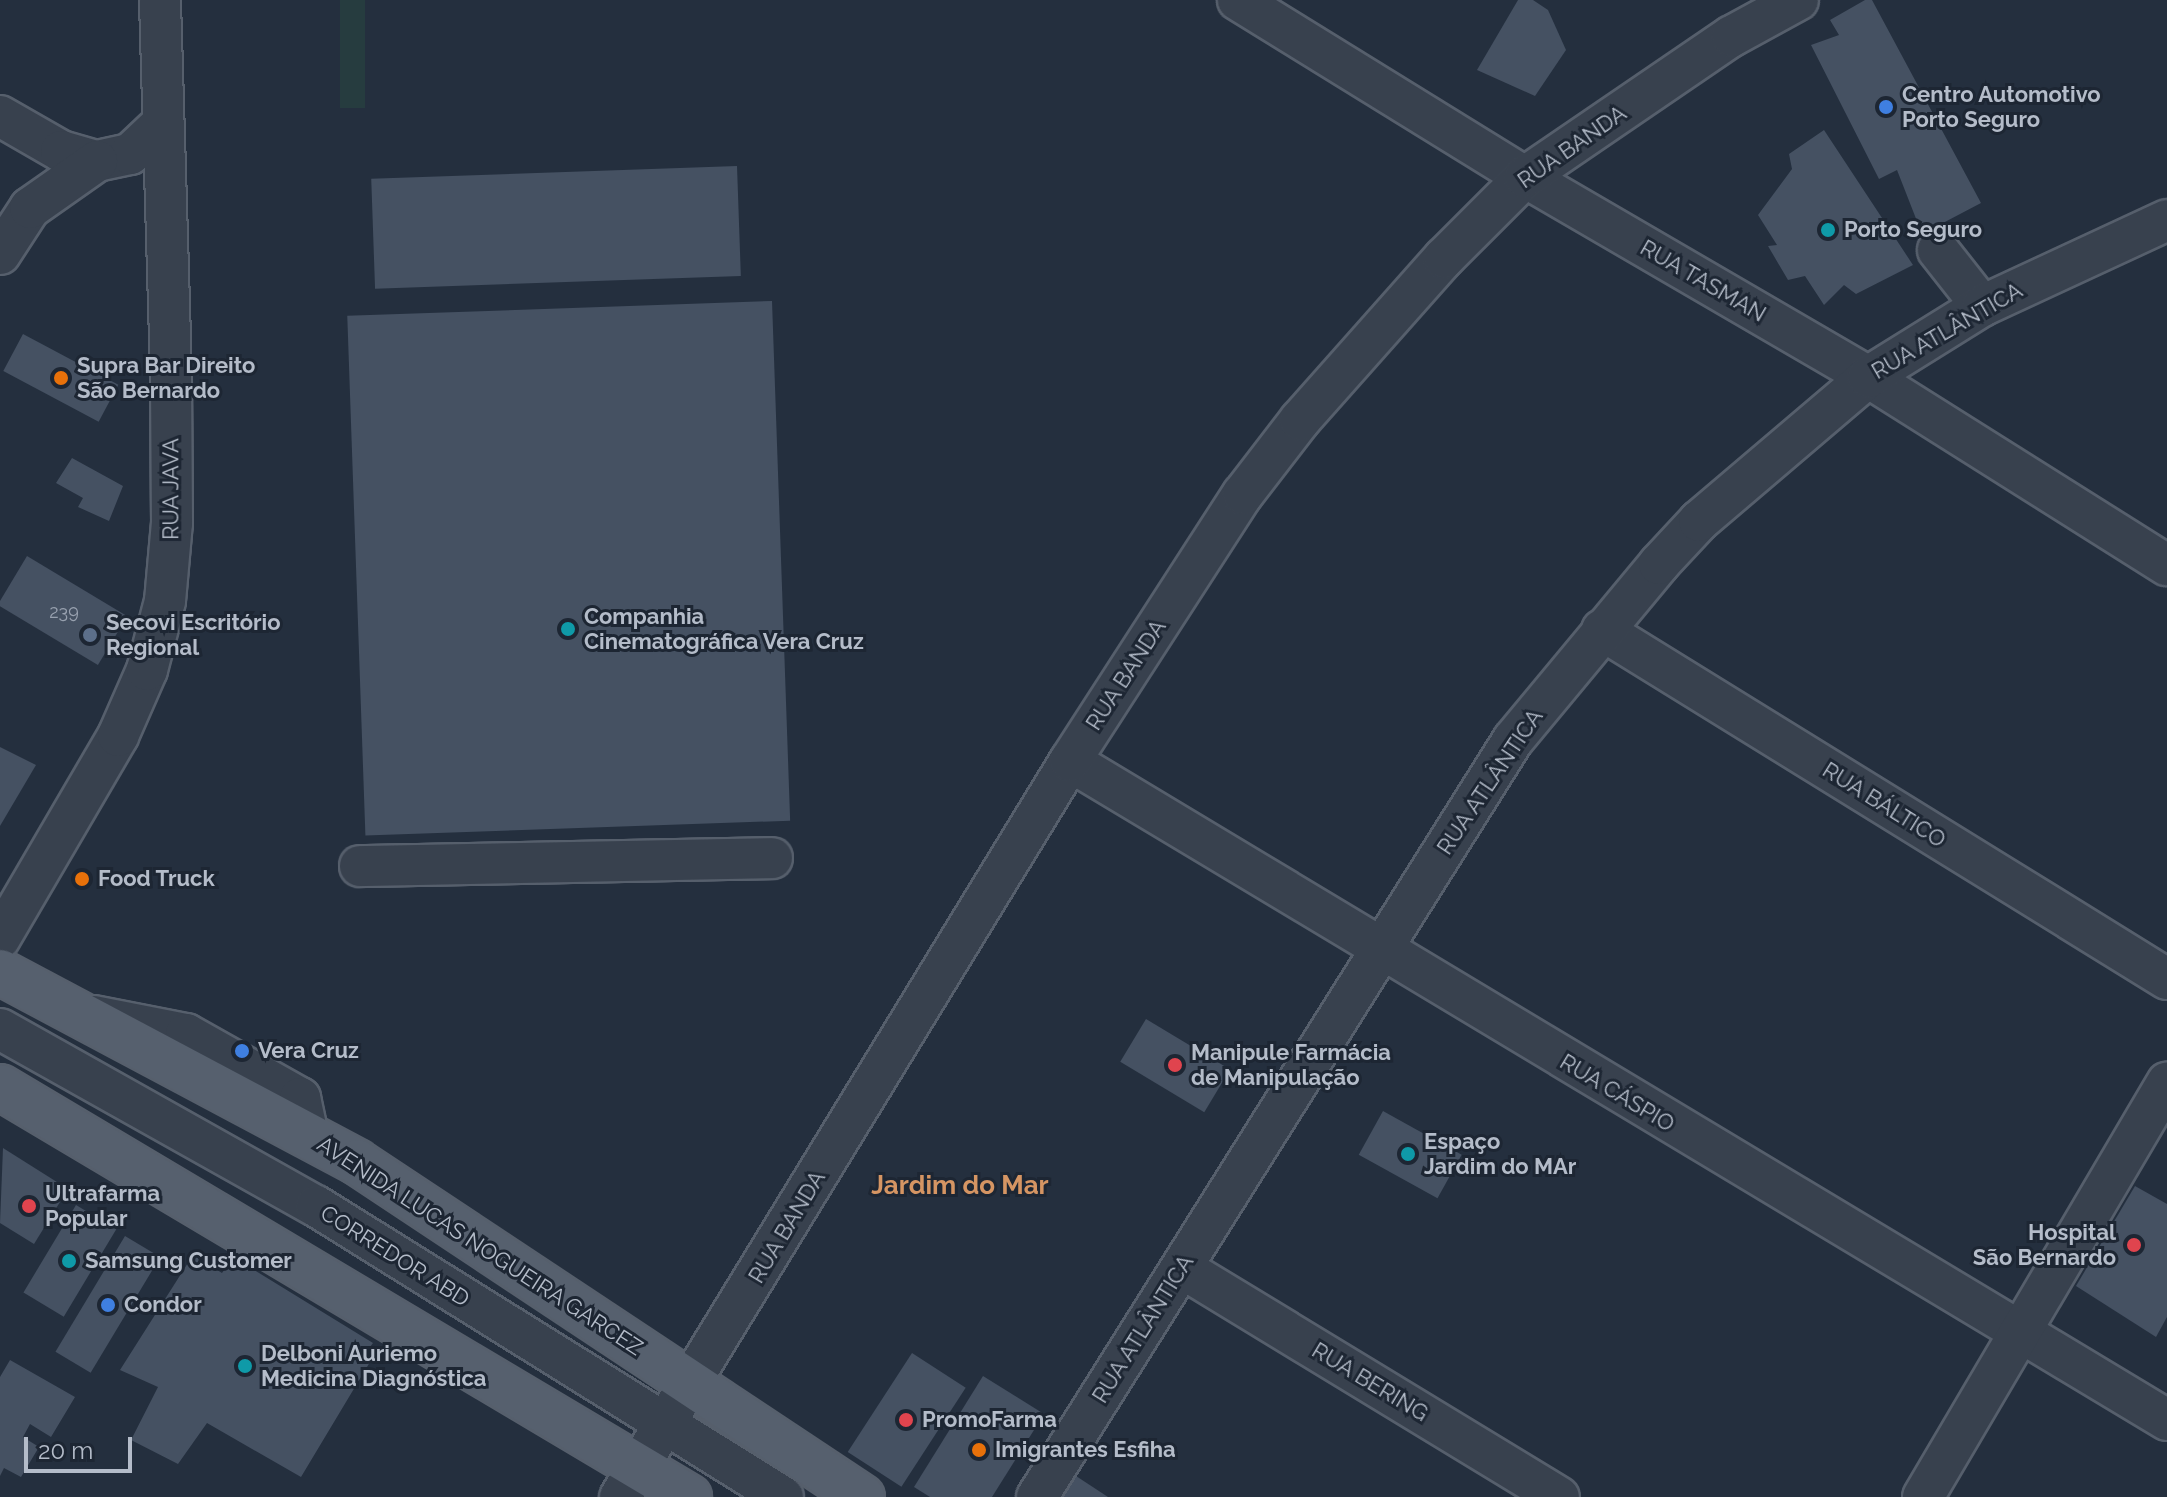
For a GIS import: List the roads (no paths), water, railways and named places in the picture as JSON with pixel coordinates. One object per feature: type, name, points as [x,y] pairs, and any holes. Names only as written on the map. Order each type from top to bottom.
[{"type":"main road","name":"AVENIDA LUCAS NOGUEIRA GARCEZ","points":[[0,972],[357,1162],[862,1497]]},
{"type":"main road","points":[[0,1087],[629,1482],[689,1497]]},
{"type":"street","name":"RUA JAVA","points":[[0,938],[118,736],[147,670],[165,601],[172,508],[160,0]]},
{"type":"street","name":"RUA BANDA","points":[[629,1482],[668,1424],[1070,761],[1243,494],[1290,433],[1444,258],[1525,177],[1732,36],[1798,0]]},
{"type":"street","name":"RUA TASMAN","points":[[1253,5],[1525,177],[1868,377],[2167,565]]},
{"type":"street","points":[[11,122],[61,151],[97,161]]},
{"type":"street","points":[[11,122],[30,165],[23,216]]},
{"type":"street","points":[[0,254],[23,216],[62,182],[97,161],[130,154],[163,123]]},
{"type":"street","name":"RUA ATLÂNTICA","points":[[1037,1497],[1513,740],[1602,630],[1699,521],[1868,377],[1982,306],[2167,220]]},
{"type":"street","points":[[1938,250],[1982,306]]},
{"type":"street","name":"RUA BÁLTICO","points":[[1602,630],[2167,979]]},
{"type":"street","name":"RUA CÁSPIO","points":[[1070,761],[1379,951],[2167,1420]]},
{"type":"street","points":[[360,866],[772,858]]},
{"type":"street","name":"CORREDOR ABD","points":[[0,1029],[316,1206],[783,1497]]},
{"type":"street","points":[[1923,1497],[2167,1083]]},
{"type":"street","name":"RUA BERING","points":[[1182,1268],[1559,1497]]},
{"type":"place","name":"Centro Automotivo Porto Seguro","points":[[1886,107]]},
{"type":"place","name":"Porto Seguro","points":[[1828,230]]},
{"type":"place","name":"Supra Bar Direito São Bernardo","points":[[61,378]]},
{"type":"place","name":"Companhia Cinematográfica Vera Cruz","points":[[568,629]]},
{"type":"place","name":"Secovi Escritório Regional","points":[[90,635]]},
{"type":"place","name":"Food Truck","points":[[82,879]]},
{"type":"place","name":"Vera Cruz","points":[[242,1051]]},
{"type":"place","name":"Manipule Farmácia de Manipulação","points":[[1175,1065]]},
{"type":"place","name":"Espaço Jardim do MAr","points":[[1408,1154]]},
{"type":"place","name":"Ultrafarma Popular","points":[[29,1206]]},
{"type":"place","name":"Hospital São Bernardo","points":[[2134,1245]]},
{"type":"place","name":"Samsung Customer","points":[[69,1261]]},
{"type":"place","name":"Condor","points":[[108,1305]]},
{"type":"place","name":"Delboni Auriemo Medicina Diagnóstica","points":[[245,1366]]},
{"type":"place","name":"PromoFarma","points":[[906,1420]]},
{"type":"place","name":"Imigrantes Esfiha","points":[[979,1450]]},
{"type":"district","name":"Jardim do Mar","points":[[960,1186]]}]
